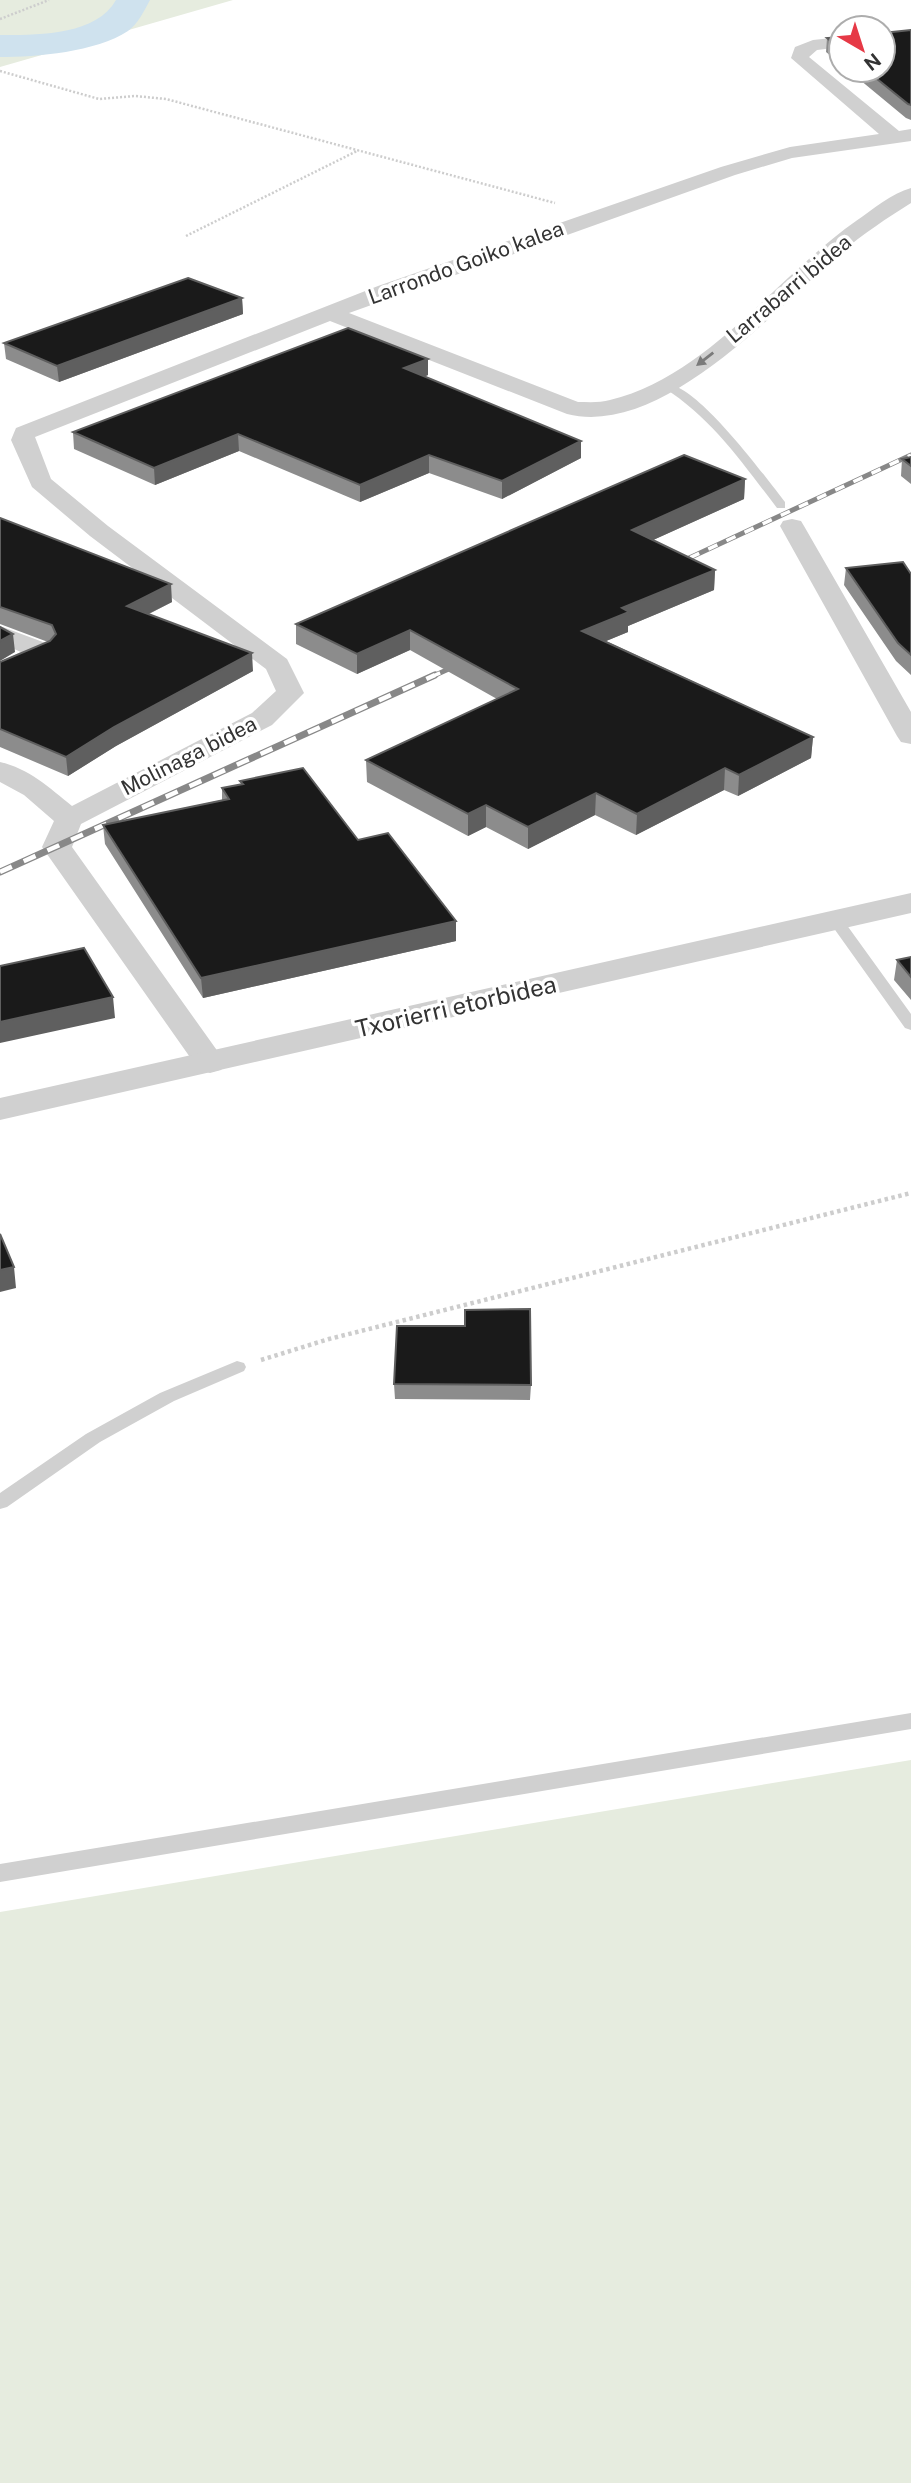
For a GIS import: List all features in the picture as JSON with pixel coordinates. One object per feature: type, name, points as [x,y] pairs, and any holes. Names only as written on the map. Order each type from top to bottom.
[{"type":"street","points":[[827,44],[813,45],[800,51],[800,58],[827,78]]},
{"type":"street","points":[[834,84],[903,136]]},
{"type":"street","name":"Larrondo Goiko kalea","points":[[33,428],[330,313],[598,215],[757,162],[817,148],[903,136]]},
{"type":"street","name":"Larrabarri bidea","points":[[330,313],[575,409],[609,409],[668,386],[750,324],[834,247],[911,194]]},
{"type":"street","name":"Molinaga bidea","points":[[33,428],[24,433],[23,440],[40,482],[99,531],[278,665],[290,693],[262,719],[69,819]]},
{"type":"street","points":[[787,515],[911,736]]},
{"type":"street","points":[[0,634],[42,651],[0,673]]},
{"type":"street","points":[[0,770],[34,789],[69,819],[57,847],[210,1063]]},
{"type":"street","name":"Txorierri etorbidea","points":[[0,1109],[911,903]]},
{"type":"lane","points":[[668,386],[684,394],[735,447],[787,515]]},
{"type":"lane","points":[[836,920],[911,1025]]},
{"type":"lane","points":[[0,1502],[93,1438],[167,1397],[237,1367]]},
{"type":"lane","points":[[0,1873],[911,1721]]},
{"type":"path","points":[[0,19],[49,0]]},
{"type":"path","points":[[0,71],[99,99],[135,96],[166,99],[598,215]]},
{"type":"path","points":[[186,236],[360,150]]},
{"type":"path","points":[[237,1367],[329,1339],[911,1193]]},
{"type":"shaded area","points":[[0,0],[233,0],[0,67]]},
{"type":"shaded area","points":[[911,1760],[911,2483],[0,2483],[0,1912]]},
{"type":"building","points":[[911,30],[911,105],[883,84],[897,84],[897,32]]},
{"type":"building","points":[[188,278],[242,298],[57,366],[4,343]]},
{"type":"building","points":[[348,328],[428,359],[404,368],[581,441],[502,481],[429,455],[360,485],[238,434],[154,468],[73,432]]},
{"type":"building","points":[[684,455],[745,479],[632,530],[715,570],[622,608],[629,612],[582,631],[813,737],[739,775],[725,768],[637,814],[596,793],[528,827],[486,805],[468,814],[366,760],[518,689],[410,630],[357,654],[296,624]]},
{"type":"building","points":[[911,457],[911,466],[902,459]]},
{"type":"building","points":[[0,518],[171,584],[127,606],[252,653],[114,727],[66,757],[0,729],[0,662],[50,641],[56,634],[52,625],[0,607]]},
{"type":"building","points":[[903,562],[911,574],[911,655],[898,643],[846,568]]},
{"type":"building","points":[[0,627],[13,634],[0,641]]},
{"type":"building","points":[[303,768],[358,840],[388,833],[456,921],[201,978],[103,825],[229,799],[222,788],[243,784],[240,781]]},
{"type":"building","points":[[84,948],[113,997],[0,1022],[0,966]]},
{"type":"building","points":[[911,957],[911,977],[897,960]]},
{"type":"building","points":[[0,1234],[14,1267],[0,1270]]},
{"type":"building","points":[[530,1309],[531,1385],[394,1384],[397,1326],[465,1326],[465,1310]]},
{"type":"waterway","points":[[0,46],[58,42],[88,35],[120,20],[133,0]]},
{"type":"railway","points":[[672,566],[911,455]]},
{"type":"railway","points":[[431,677],[462,663]]},
{"type":"railway","points":[[0,872],[435,675]]}]
